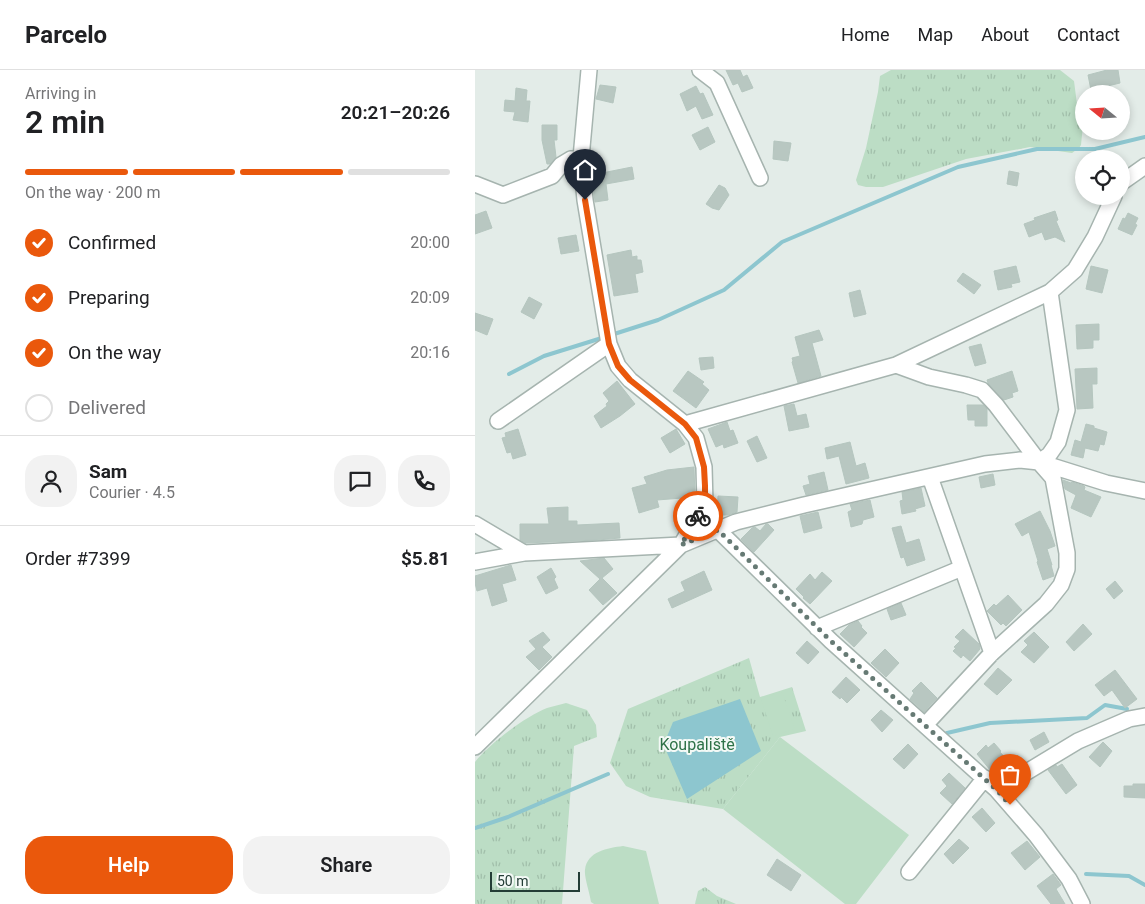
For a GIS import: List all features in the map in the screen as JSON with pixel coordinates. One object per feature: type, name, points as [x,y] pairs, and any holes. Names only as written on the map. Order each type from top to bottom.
[{"type":"street","points":[[475,747],[681,545],[705,504],[704,467],[696,438],[685,424],[630,380],[618,366],[609,344],[585,200],[581,158],[589,70]]},
{"type":"street","points":[[700,70],[717,83],[760,178]]},
{"type":"street","points":[[475,184],[503,195],[552,176],[561,164],[571,159],[581,158]]},
{"type":"street","points":[[1130,177],[1145,166]]},
{"type":"street","points":[[685,424],[895,365],[1050,292],[1075,270],[1095,236],[1110,205]]},
{"type":"street","points":[[1039,462],[1049,455],[1058,442],[1067,410],[1050,292]]},
{"type":"street","points":[[498,421],[609,344]]},
{"type":"street","points":[[895,365],[929,377],[982,390],[996,405],[1053,478],[1067,553],[1067,569],[1061,586],[1046,604],[993,653],[925,725]]},
{"type":"street","points":[[475,562],[524,553],[681,545],[736,522],[985,464],[1020,460],[1039,462],[1106,483],[1145,491]]},
{"type":"street","points":[[930,477],[993,653]]},
{"type":"street","points":[[475,524],[524,553]]},
{"type":"street","points":[[718,530],[817,628],[997,790],[1036,835],[1069,879],[1082,904]]},
{"type":"street","points":[[817,628],[962,568]]},
{"type":"street","points":[[997,790],[1078,741],[1129,719],[1145,716]]},
{"type":"street","points":[[909,872],[985,778]]},
{"type":"green space","points":[[891,70],[1060,70],[1074,81],[1075,140],[1082,140],[1081,145],[1072,153],[1030,147],[966,159],[883,187],[858,185],[856,180],[866,148],[880,76]]},
{"type":"green space","name":"Koupaliště","points":[[749,658],[760,697],[792,687],[806,731],[780,737],[723,809],[650,797],[626,786],[610,763],[628,709]]},
{"type":"green space","points":[[782,692],[795,729],[773,736],[761,699]]},
{"type":"green space","points":[[566,703],[587,710],[596,725],[597,737],[574,746],[562,904],[475,904],[475,762],[498,739],[519,724],[538,712]]},
{"type":"green space","points":[[780,737],[909,835],[856,904],[845,904],[723,809]]},
{"type":"green space","points":[[623,846],[646,851],[659,904],[594,904],[591,902],[585,873],[587,864],[599,852]]},
{"type":"green space","points":[[705,887],[717,896],[736,904],[695,904],[698,891]]},
{"type":"water","points":[[740,699],[761,751],[687,799],[665,748],[666,739],[673,722]]},
{"type":"building","points":[[726,70],[740,70],[743,77],[747,75],[753,88],[742,92],[738,83],[733,85]]},
{"type":"building","points":[[1107,70],[1118,70],[1120,83],[1090,85],[1088,75]]},
{"type":"building","points":[[600,85],[616,87],[613,103],[596,99]]},
{"type":"building","points":[[696,86],[700,94],[703,93],[713,115],[702,119],[696,106],[687,111],[680,94]]},
{"type":"building","points":[[516,88],[527,90],[526,101],[530,101],[528,122],[513,120],[515,112],[504,111],[505,100],[515,101]]},
{"type":"building","points":[[542,125],[557,125],[557,140],[554,140],[556,157],[550,164],[547,164],[542,140]]},
{"type":"building","points":[[708,127],[715,142],[700,150],[692,135]]},
{"type":"building","points":[[774,141],[791,143],[788,161],[773,159]]},
{"type":"building","points":[[632,167],[634,179],[606,184],[608,200],[595,202],[592,175]]},
{"type":"building","points":[[1009,171],[1019,173],[1017,186],[1007,184]]},
{"type":"building","points":[[719,185],[725,188],[729,195],[719,210],[706,204]]},
{"type":"building","points":[[486,211],[492,228],[475,234],[475,215]]},
{"type":"building","points":[[1055,211],[1058,220],[1056,221],[1065,242],[1055,237],[1045,240],[1042,232],[1029,237],[1024,224],[1035,220],[1034,218]]},
{"type":"building","points":[[1128,213],[1138,218],[1132,235],[1118,229],[1123,218],[1125,219]]},
{"type":"building","points":[[576,235],[579,251],[561,254],[558,238]]},
{"type":"building","points":[[631,250],[632,257],[637,256],[637,260],[641,260],[643,272],[635,274],[638,292],[614,296],[607,255]]},
{"type":"building","points":[[1016,266],[1020,282],[1011,284],[1012,287],[998,290],[994,271]]},
{"type":"building","points":[[1091,266],[1108,270],[1102,293],[1086,289]]},
{"type":"building","points":[[963,273],[981,285],[974,294],[957,281]]},
{"type":"building","points":[[860,290],[866,314],[854,317],[849,293]]},
{"type":"building","points":[[529,297],[542,304],[534,319],[521,312]]},
{"type":"building","points":[[475,313],[493,319],[487,335],[475,330]]},
{"type":"building","points":[[1099,324],[1099,340],[1093,340],[1093,348],[1077,349],[1076,325]]},
{"type":"building","points":[[819,330],[823,340],[812,343],[821,376],[798,383],[792,362],[792,358],[800,356],[795,337]]},
{"type":"building","points":[[981,344],[986,363],[975,366],[969,347]]},
{"type":"building","points":[[713,357],[714,368],[701,370],[699,358]]},
{"type":"building","points":[[1097,368],[1097,384],[1092,384],[1093,408],[1077,409],[1075,369]]},
{"type":"building","points":[[688,371],[704,382],[702,384],[709,390],[696,408],[673,391]]},
{"type":"building","points":[[1012,371],[1018,391],[1012,393],[1013,397],[1004,400],[987,380]]},
{"type":"building","points":[[617,381],[635,404],[601,428],[594,416],[607,406],[606,404],[609,401],[603,393]]},
{"type":"building","points":[[794,404],[797,416],[806,414],[809,427],[789,431],[784,406]]},
{"type":"building","points":[[967,405],[983,405],[987,409],[987,426],[975,426],[975,420],[968,420]]},
{"type":"building","points":[[727,422],[730,431],[733,430],[738,443],[724,448],[723,444],[716,447],[708,429]]},
{"type":"building","points":[[1086,424],[1107,432],[1104,445],[1100,444],[1098,451],[1085,448],[1083,458],[1071,455],[1075,440],[1081,442]]},
{"type":"building","points":[[518,429],[526,455],[513,459],[511,452],[507,453],[502,438],[506,437],[505,433]]},
{"type":"building","points":[[676,429],[685,444],[670,453],[661,438]]},
{"type":"building","points":[[757,436],[767,458],[757,462],[747,441]]},
{"type":"building","points":[[850,442],[856,466],[865,463],[869,478],[846,484],[839,456],[827,459],[825,448]]},
{"type":"building","points":[[694,467],[695,497],[657,500],[659,507],[639,513],[632,488],[647,484],[644,477],[667,470]]},
{"type":"building","points":[[824,472],[828,490],[806,495],[803,486],[810,484],[808,476]]},
{"type":"building","points":[[993,474],[995,485],[981,488],[979,477]]},
{"type":"building","points":[[1063,480],[1084,486],[1084,490],[1101,497],[1091,517],[1071,508],[1076,495],[1065,489]]},
{"type":"building","points":[[921,488],[925,506],[915,509],[916,511],[902,514],[900,501],[903,500],[902,492]]},
{"type":"building","points":[[718,496],[738,497],[737,512],[728,515],[717,515]]},
{"type":"building","points":[[870,500],[874,517],[863,520],[862,524],[851,527],[848,512],[852,510],[850,504]]},
{"type":"building","points":[[568,507],[568,521],[577,521],[577,525],[619,523],[620,538],[525,543],[520,540],[520,524],[549,524],[547,508]]},
{"type":"building","points":[[1040,511],[1055,546],[1047,549],[1054,576],[1043,580],[1029,532],[1022,536],[1015,524]]},
{"type":"building","points":[[818,512],[822,528],[804,533],[800,516]]},
{"type":"building","points":[[766,524],[774,530],[754,552],[741,539],[752,528],[755,527],[760,531]]},
{"type":"building","points":[[901,526],[906,543],[919,539],[925,560],[907,566],[904,557],[901,558],[892,528]]},
{"type":"building","points":[[604,558],[613,569],[602,578],[617,593],[603,605],[589,590],[600,579],[580,561]]},
{"type":"building","points":[[511,565],[516,580],[502,584],[507,601],[492,606],[487,588],[477,591],[475,576]]},
{"type":"building","points":[[551,568],[556,577],[554,579],[558,588],[546,594],[537,577]]},
{"type":"building","points":[[704,571],[712,590],[672,608],[668,599],[685,591],[681,582]]},
{"type":"building","points":[[822,572],[832,581],[810,604],[796,589],[810,574],[815,580]]},
{"type":"building","points":[[1115,581],[1123,591],[1114,599],[1106,589]]},
{"type":"building","points":[[1008,595],[1022,610],[1006,626],[1003,623],[1001,625],[987,611]]},
{"type":"building","points":[[901,603],[906,615],[891,620],[887,609]]},
{"type":"building","points":[[858,621],[867,633],[854,647],[840,634],[849,625]]},
{"type":"building","points":[[1083,624],[1092,634],[1074,651],[1066,642]]},
{"type":"building","points":[[963,629],[979,644],[980,649],[970,661],[963,655],[961,658],[953,651],[960,641],[955,637]]},
{"type":"building","points":[[543,632],[550,640],[542,647],[552,657],[539,670],[526,657],[536,649],[529,641]]},
{"type":"building","points":[[1034,632],[1049,647],[1034,663],[1021,652],[1028,645],[1024,641]]},
{"type":"building","points":[[807,641],[819,652],[808,664],[796,653]]},
{"type":"building","points":[[885,649],[899,663],[886,677],[871,663]]},
{"type":"building","points":[[998,668],[1012,680],[997,695],[984,684]]},
{"type":"building","points":[[1115,670],[1137,699],[1125,708],[1112,690],[1104,696],[1095,685]]},
{"type":"building","points":[[846,677],[860,690],[847,703],[832,692]]},
{"type":"building","points":[[921,682],[937,698],[924,712],[910,699],[914,693],[912,691]]},
{"type":"building","points":[[881,710],[893,720],[882,732],[871,720]]},
{"type":"building","points":[[1044,732],[1049,742],[1035,750],[1030,740]]},
{"type":"building","points":[[1103,742],[1112,751],[1100,767],[1089,757]]},
{"type":"building","points":[[994,743],[1006,759],[991,771],[977,754],[986,745],[988,748]]},
{"type":"building","points":[[908,744],[918,754],[904,769],[893,759]]},
{"type":"building","points":[[1062,764],[1077,785],[1066,794],[1048,770]]},
{"type":"building","points":[[949,773],[965,788],[952,804],[940,793],[947,786],[942,780]]},
{"type":"building","points":[[1133,784],[1145,784],[1145,798],[1124,797],[1124,786],[1133,786]]},
{"type":"building","points":[[982,808],[995,823],[986,832],[972,817]]},
{"type":"building","points":[[959,839],[969,848],[953,864],[944,854]]},
{"type":"building","points":[[1027,841],[1040,857],[1025,870],[1011,853]]},
{"type":"building","points":[[777,859],[801,875],[791,891],[767,875]]},
{"type":"building","points":[[1053,874],[1061,885],[1056,889],[1065,904],[1051,904],[1037,886]]},
{"type":"waterway","points":[[611,335],[658,320],[724,290],[782,242],[958,167],[1037,149],[1095,149],[1145,137]]},
{"type":"waterway","points":[[509,374],[544,356],[605,337]]},
{"type":"waterway","points":[[947,733],[990,723],[1087,718],[1105,705],[1127,709]]},
{"type":"waterway","points":[[475,828],[508,817],[608,774]]},
{"type":"waterway","points":[[1086,874],[1129,876],[1145,885]]},
{"type":"way so far","points":[[698,516],[681,545],[718,530],[831,641],[997,790],[1010,805]]},
{"type":"route","points":[[585,200],[609,344],[618,366],[630,380],[685,424],[696,438],[704,467],[705,486],[705,504],[698,516]]}]
